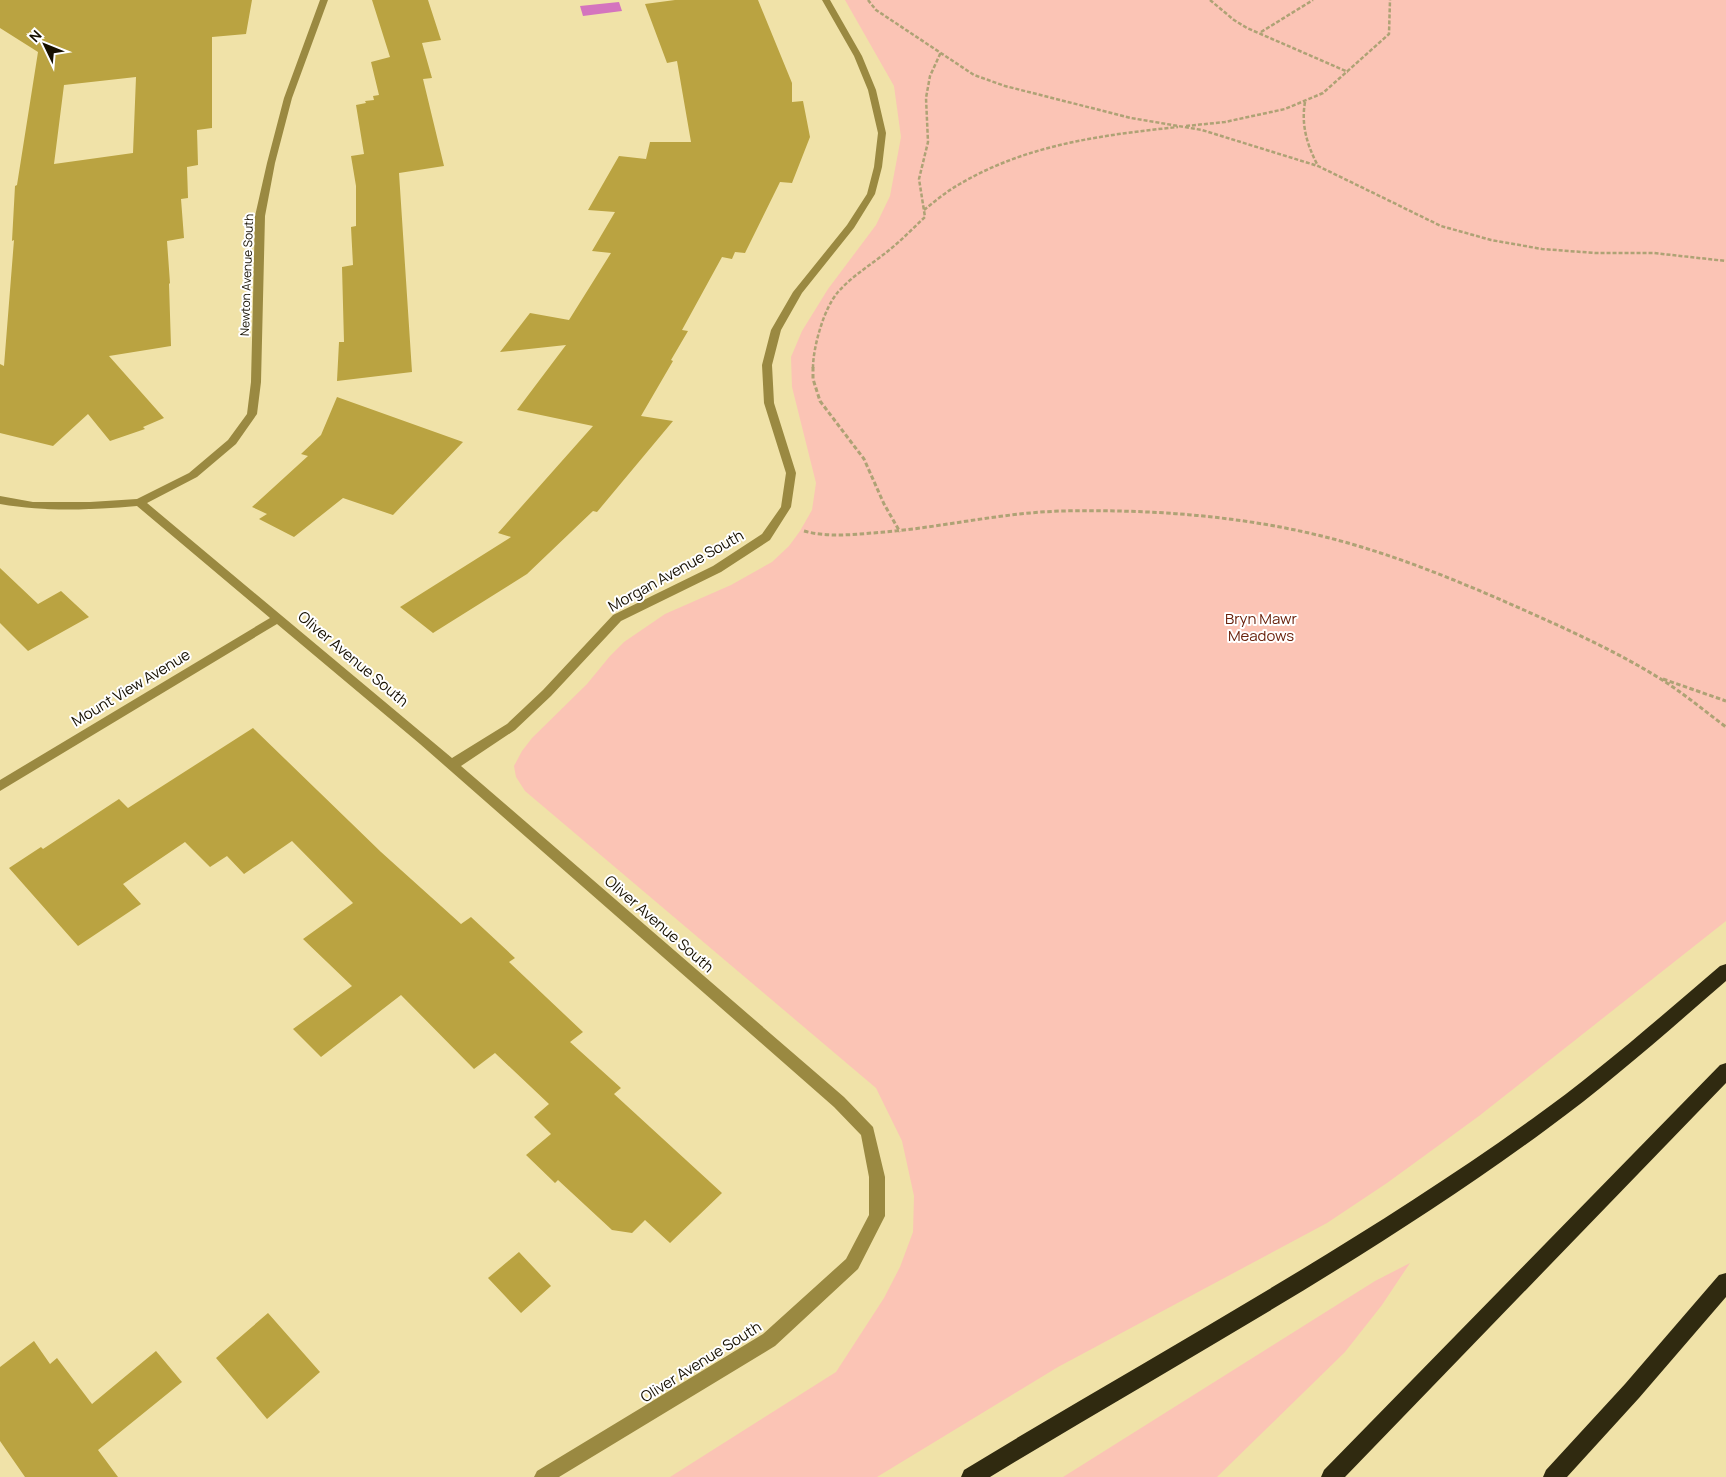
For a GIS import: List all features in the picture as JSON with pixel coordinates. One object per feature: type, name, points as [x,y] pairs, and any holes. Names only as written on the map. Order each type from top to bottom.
[{"type":"highway","points":[[971,1477],[1425,1204],[1540,1124],[1627,1056],[1726,971]]},
{"type":"highway","points":[[1331,1477],[1726,1071]]},
{"type":"highway","points":[[1553,1477],[1632,1391],[1726,1282]]},
{"type":"street","name":"Newton Avenue South","points":[[139,502],[193,475],[232,442],[252,414],[256,382],[260,216],[271,163],[288,98],[324,0]]},
{"type":"street","name":"Morgan Avenue South","points":[[452,765],[511,727],[553,686],[617,618],[717,569],[766,537],[786,507],[791,474],[769,403],[767,365],[776,330],[798,292],[851,226],[871,194],[878,167],[882,133],[872,90],[858,56],[826,0]]},
{"type":"street","points":[[0,500],[33,506],[90,506],[139,502]]},
{"type":"street","name":"Oliver Avenue South","points":[[139,502],[452,765],[839,1102],[868,1132],[877,1177],[877,1216],[852,1264],[769,1340],[543,1477]]},
{"type":"street","name":"Mount View Avenue","points":[[0,786],[279,618]]},
{"type":"path","points":[[868,0],[876,10],[974,75],[1005,86],[1131,118],[1202,130],[1318,166],[1441,226],[1491,240],[1542,249],[1595,253],[1654,253],[1702,257],[1726,262]]},
{"type":"path","points":[[1210,0],[1234,20],[1260,33],[1327,60],[1348,72]]},
{"type":"path","points":[[1260,33],[1313,0]]},
{"type":"path","points":[[924,210],[961,183],[1004,162],[1045,147],[1096,136],[1225,122],[1285,109],[1305,102],[1323,93],[1388,34],[1390,0]]},
{"type":"path","points":[[900,532],[884,504],[864,459],[820,401],[813,379],[813,352],[824,319],[837,293],[865,268],[890,250],[925,217],[920,179],[928,142],[926,98],[930,76],[941,52]]},
{"type":"path","points":[[1305,102],[1303,111],[1308,146],[1318,166]]},
{"type":"path","points":[[776,524],[817,535],[900,532],[1013,515],[1059,511],[1128,512],[1219,518],[1294,531],[1372,550],[1448,576],[1584,636],[1660,678],[1726,727]]},
{"type":"path","points":[[1660,678],[1726,701]]},
{"type":"green space","name":"Bryn Mawr Meadows","points":[[845,0],[1726,0],[1726,921],[1479,1116],[1387,1183],[1327,1223],[1058,1367],[877,1477],[670,1477],[836,1372],[884,1298],[900,1267],[913,1232],[914,1196],[902,1141],[876,1088],[525,791],[516,777],[514,766],[532,738],[587,684],[624,642],[665,614],[731,585],[772,562],[789,546],[812,510],[816,483],[792,387],[791,357],[802,331],[828,289],[876,225],[890,196],[901,137],[894,86]]},
{"type":"green space","points":[[1410,1263],[1382,1305],[1345,1352],[1217,1477],[1063,1477],[1375,1281]]},
{"type":"shaded area","points":[[619,2],[622,11],[583,16],[580,6]]},
{"type":"building","points":[[0,0],[252,0],[246,34],[212,37],[212,128],[197,130],[198,165],[187,167],[188,198],[181,199],[184,238],[167,241],[171,346],[109,356],[164,418],[143,427],[145,429],[110,441],[88,414],[53,446],[0,433],[0,364],[4,366],[14,240],[12,241],[15,186],[17,185],[38,52],[0,28]],"holes":[[[136,77],[133,153],[54,164],[64,85]]]},
{"type":"building","points":[[372,0],[428,0],[441,40],[422,43],[432,78],[423,79],[444,166],[399,173],[412,372],[337,381],[339,342],[344,342],[342,267],[353,265],[351,227],[356,226],[356,186],[351,156],[364,154],[356,105],[374,100],[373,96],[379,95],[371,62],[390,57]]},
{"type":"building","points":[[675,0],[758,0],[792,83],[792,102],[803,101],[810,137],[792,183],[780,182],[745,253],[735,252],[732,259],[722,257],[682,330],[688,331],[671,360],[673,361],[641,416],[673,421],[597,512],[593,511],[527,574],[433,633],[400,607],[511,537],[498,533],[593,426],[517,410],[566,345],[500,352],[530,313],[569,320],[611,253],[592,251],[615,212],[588,210],[619,156],[646,159],[650,142],[691,142],[677,61],[667,63],[645,4]]},
{"type":"building","points":[[337,397],[463,442],[393,515],[343,498],[294,537],[259,519],[267,514],[252,507],[308,456],[301,454],[321,435]]},
{"type":"building","points":[[0,568],[38,604],[61,591],[89,617],[28,651],[0,623]]},
{"type":"building","points":[[253,728],[381,852],[461,924],[471,917],[515,958],[509,962],[583,1032],[570,1042],[621,1088],[614,1094],[722,1193],[670,1243],[645,1220],[632,1233],[612,1230],[558,1180],[555,1183],[526,1155],[551,1134],[534,1117],[549,1104],[495,1053],[474,1069],[401,995],[321,1057],[293,1029],[352,986],[303,939],[353,903],[292,841],[244,874],[227,856],[210,867],[185,842],[123,884],[141,904],[78,946],[9,868],[41,847],[43,849],[119,799],[128,808]]},
{"type":"building","points":[[519,1252],[551,1286],[521,1313],[488,1278]]},
{"type":"building","points":[[268,1313],[320,1372],[267,1419],[216,1358]]},
{"type":"building","points":[[34,1341],[50,1364],[57,1358],[92,1404],[156,1351],[182,1382],[98,1450],[118,1477],[25,1477],[0,1441],[0,1367]]}]
